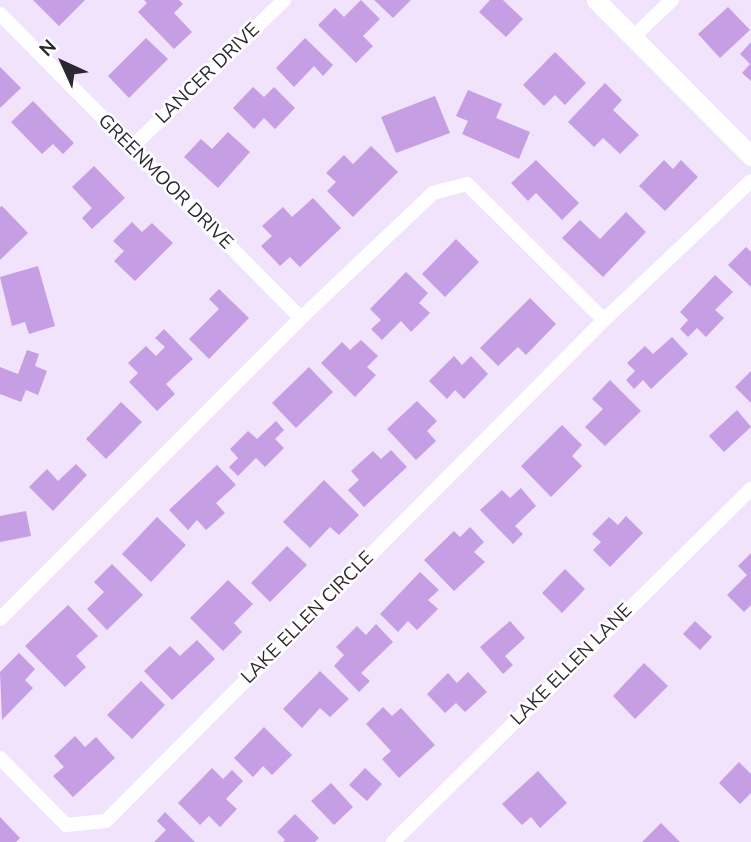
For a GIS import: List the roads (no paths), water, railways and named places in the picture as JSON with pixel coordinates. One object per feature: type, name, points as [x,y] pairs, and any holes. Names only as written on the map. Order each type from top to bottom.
[{"type":"main road","points":[[596,0],[751,156]]},
{"type":"street","name":"LANCER DRIVE","points":[[131,148],[284,0]]},
{"type":"street","points":[[633,37],[672,0]]},
{"type":"street","name":"GREENMOOR DRIVE","points":[[0,14],[301,318]]},
{"type":"street","name":"LAKE ELLEN CIRCLE","points":[[0,758],[66,825],[106,821],[604,320],[751,181]]},
{"type":"street","points":[[1,618],[301,318],[433,193],[467,184],[604,320]]},
{"type":"street","name":"LAKE ELLEN LANE","points":[[393,842],[751,489]]}]
